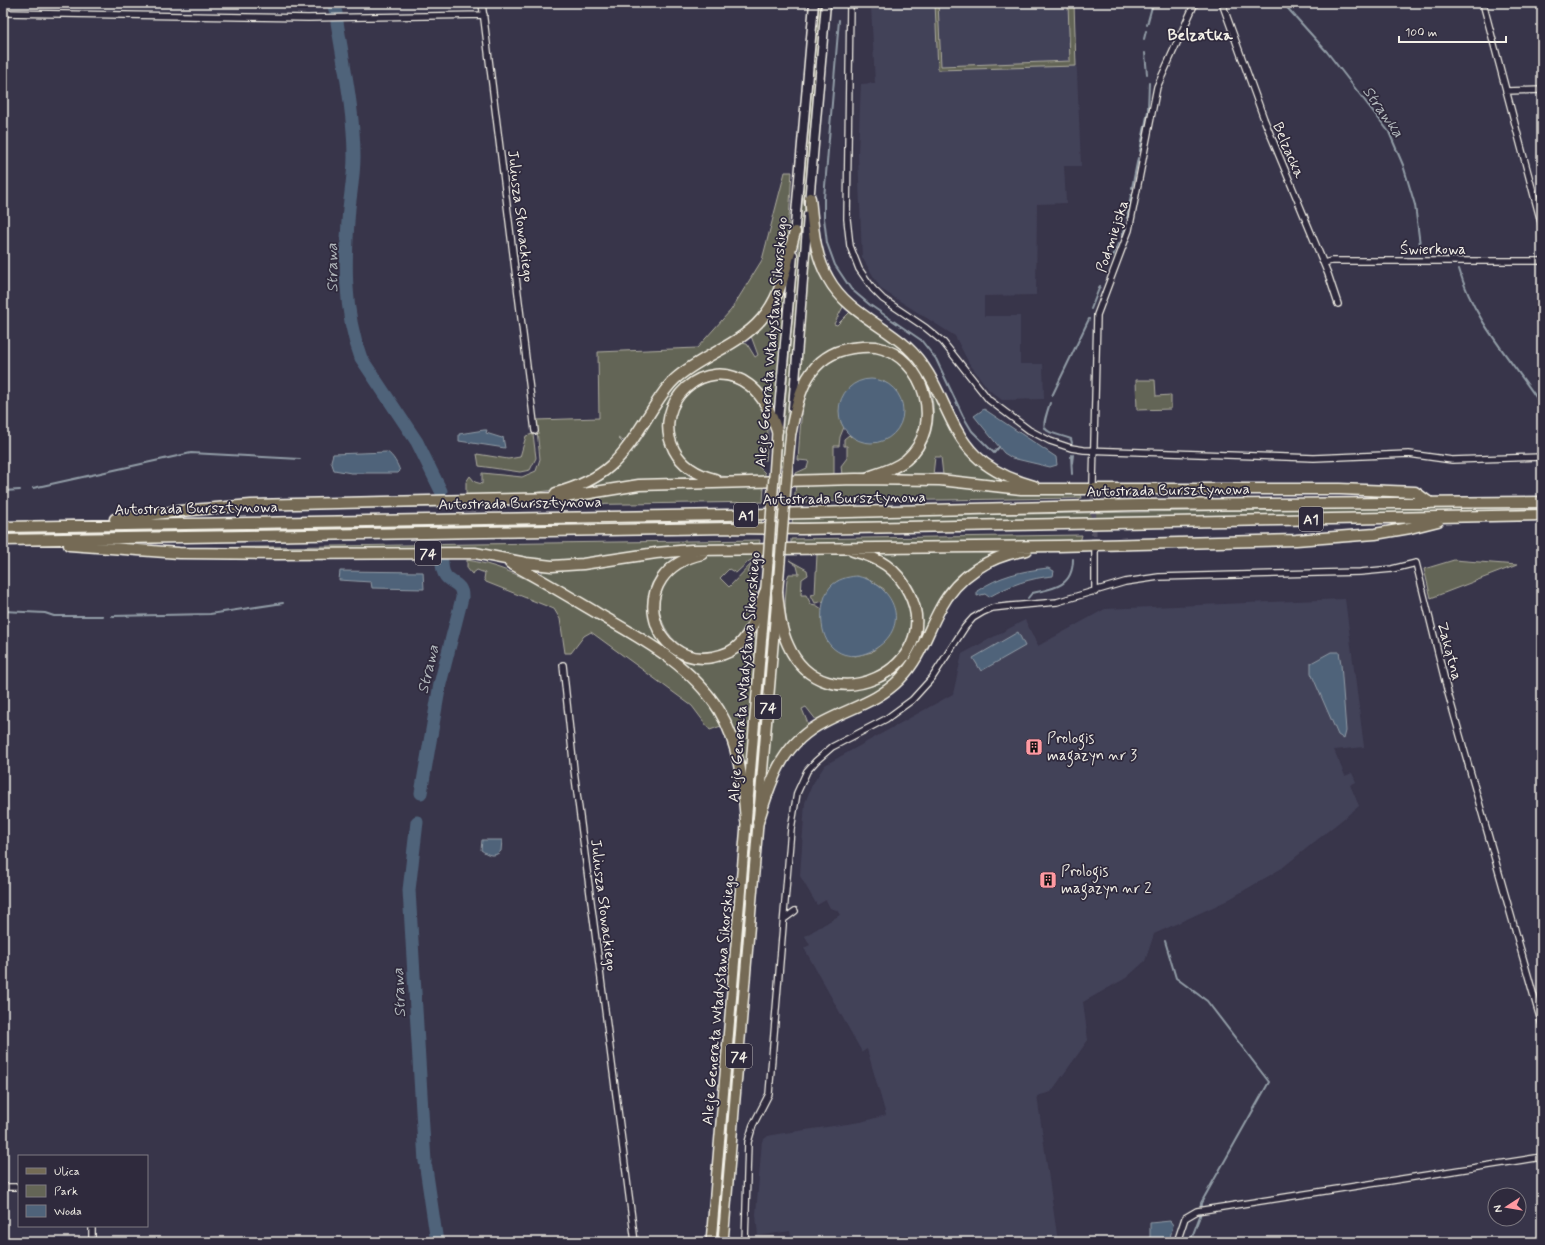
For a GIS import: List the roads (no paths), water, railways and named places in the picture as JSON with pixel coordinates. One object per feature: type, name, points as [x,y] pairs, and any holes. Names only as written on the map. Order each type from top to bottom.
[{"type":"highway","points":[[810,198],[818,252],[824,270],[837,292],[853,308],[907,348],[924,367],[934,381],[960,434],[975,455],[1004,476],[1037,487],[1055,490]]},
{"type":"highway","points":[[527,498],[569,490],[589,482],[603,473],[625,452],[658,400],[674,381],[690,366],[721,349],[758,324],[779,291],[795,232]]},
{"type":"highway","points":[[791,431],[796,405],[805,382],[816,366],[830,355],[847,349],[877,347],[901,359],[918,377],[924,389],[927,411],[923,436],[915,451],[898,465],[886,471],[856,479]]},
{"type":"highway","points":[[733,482],[701,475],[690,468],[677,455],[670,440],[668,424],[671,409],[677,397],[690,384],[705,377],[721,374],[735,378],[750,385],[758,394],[768,408],[777,431]]},
{"type":"highway","points":[[62,526],[180,511],[251,505],[527,498],[573,496],[639,485],[856,479],[940,480],[1021,489],[1055,490],[1340,489],[1415,492],[1430,504]]},
{"type":"highway","name":"Autostrada Bursztynowa","points":[[3,527],[726,515],[1138,505],[1542,502]]},
{"type":"highway","name":"Autostrada Bursztynowa","points":[[3,540],[730,528],[810,529],[1542,515]]},
{"type":"highway","points":[[493,556],[526,563],[564,566],[660,552],[691,550],[719,551],[1052,546],[1275,541],[1342,537],[1410,528],[1454,517]]},
{"type":"highway","name":"74","points":[[3,540],[179,553],[475,553],[493,556]]},
{"type":"highway","points":[[758,822],[774,774],[793,746],[802,736],[824,722],[874,698],[900,680],[914,664],[946,600],[954,588],[968,574],[982,565],[1009,553],[1052,546]]},
{"type":"highway","points":[[777,592],[782,629],[788,646],[798,662],[814,676],[841,685],[867,682],[890,671],[908,649],[914,632],[915,612],[907,589],[892,568],[877,558],[852,551],[823,549]]},
{"type":"highway","points":[[719,551],[694,556],[679,562],[670,568],[658,584],[654,602],[655,618],[661,633],[672,646],[685,654],[702,658],[726,654],[739,646],[752,628],[765,592]]},
{"type":"highway","points":[[493,556],[536,577],[621,627],[670,658],[692,677],[719,710],[728,730],[740,772],[746,821]]},
{"type":"main road","name":"Aleje Generała Władysława Sikorskiego","points":[[711,1242],[721,1138],[768,562],[777,431],[814,3]]},
{"type":"main road","name":"Aleje Generała Władysława Sikorskiego","points":[[723,1242],[826,3]]},
{"type":"street","name":"Juliusza Słowackiego","points":[[482,3],[535,432]]},
{"type":"street","points":[[850,3],[847,219],[850,246],[859,269],[873,289],[883,299],[926,328],[943,342],[979,390],[1007,414],[1029,430],[1050,441],[1071,448],[1093,450],[1314,458],[1408,454],[1452,460],[1542,457]]},
{"type":"street","name":"Podmiejska","points":[[1093,483],[1097,315],[1129,230],[1157,87],[1195,3]]},
{"type":"street","name":"Belzacka","points":[[1222,3],[1264,119],[1324,263],[1338,304]]},
{"type":"street","points":[[1483,3],[1542,226]]},
{"type":"street","points":[[3,12],[308,18],[484,16]]},
{"type":"street","points":[[1506,91],[1542,90]]},
{"type":"street","name":"Świerkowa","points":[[1324,263],[1331,261],[1542,261]]},
{"type":"street","points":[[745,1242],[748,1142],[753,1125],[769,1094],[794,805],[801,783],[816,761],[832,747],[886,719],[912,700],[932,678],[965,627],[978,615],[992,608],[1057,602],[1095,592],[1094,551]]},
{"type":"street","name":"Zakątna","points":[[1095,592],[1125,582],[1159,577],[1360,572],[1392,570],[1416,563],[1462,744],[1542,1025]]},
{"type":"street","name":"Juliusza Słowackiego","points":[[563,665],[574,770],[635,1242]]},
{"type":"street","points":[[784,919],[795,911]]},
{"type":"street","points":[[1177,1242],[1186,1218],[1200,1210],[1542,1157]]},
{"type":"street","points":[[3,1187],[18,1187]]},
{"type":"street","points":[[92,1227],[92,1242]]},
{"type":"water","points":[[871,379],[883,381],[894,388],[901,399],[903,411],[901,423],[894,434],[883,441],[871,443],[859,441],[848,434],[841,423],[839,411],[841,399],[848,388],[859,381]]},
{"type":"water","points":[[984,409],[1056,457],[1057,465],[1050,467],[1012,458],[1004,453],[974,416]]},
{"type":"water","points":[[487,430],[486,433],[502,438],[503,437],[505,448],[459,441],[459,434]]},
{"type":"water","points":[[387,452],[397,463],[400,471],[398,473],[351,473],[334,470],[331,461],[333,454]]},
{"type":"water","points":[[1048,568],[1054,571],[1053,576],[1036,578],[1020,583],[989,597],[985,594],[977,596],[977,591],[1002,578],[1019,573]]},
{"type":"water","points":[[340,571],[423,572],[424,589],[372,588],[371,582],[339,580]]},
{"type":"water","points":[[856,576],[867,579],[885,592],[895,610],[895,621],[892,631],[885,641],[879,646],[866,653],[851,656],[837,651],[827,640],[822,625],[822,607],[827,592],[831,586],[843,579]]},
{"type":"water","points":[[1018,632],[1025,646],[981,671],[973,658]]},
{"type":"water","points":[[1331,652],[1339,652],[1341,664],[1346,731],[1344,739],[1338,735],[1311,673],[1311,663]]},
{"type":"water","points":[[482,840],[502,840],[501,851],[493,855],[486,853],[481,850]]},
{"type":"water","points":[[1170,1221],[1173,1225],[1169,1242],[1150,1242],[1150,1223]]},
{"type":"waterway","name":"Strawa","points":[[333,3],[336,13]]},
{"type":"waterway","points":[[1147,25],[1153,3]]},
{"type":"waterway","name":"Strawka","points":[[1283,3],[1327,52],[1389,132],[1403,165],[1415,205],[1421,253]]},
{"type":"waterway","points":[[839,20],[824,198],[824,218],[827,243],[835,265],[851,289],[870,305],[921,340],[936,359],[963,416],[972,431],[994,453],[999,447]]},
{"type":"waterway","name":"Strawa","points":[[337,22],[348,89],[354,140],[354,170],[349,208],[346,265],[348,303],[351,322],[361,358],[417,442],[441,491]]},
{"type":"waterway","points":[[1144,39],[1146,31]]},
{"type":"waterway","points":[[1145,53],[1147,74]]},
{"type":"waterway","points":[[1140,151],[1148,111],[1149,83]]},
{"type":"waterway","points":[[1132,188],[1138,158]]},
{"type":"waterway","points":[[1127,218],[1131,195]]},
{"type":"waterway","points":[[1122,236],[1125,227]]},
{"type":"waterway","points":[[1113,256],[1118,244]]},
{"type":"waterway","name":"Strawka","points":[[1459,269],[1474,306],[1484,324],[1542,406]]},
{"type":"waterway","points":[[1091,309],[1100,286]]},
{"type":"waterway","points":[[1052,396],[1089,319]]},
{"type":"waterway","points":[[1050,403],[1044,425],[1046,429],[1054,434],[1071,439],[1072,443]]},
{"type":"waterway","points":[[33,488],[191,453],[300,459]]},
{"type":"waterway","points":[[1071,455],[1072,474]]},
{"type":"waterway","points":[[1072,463],[1073,455]]},
{"type":"waterway","points":[[3,491],[20,490]]},
{"type":"waterway","points":[[1028,598],[1032,593],[1054,588],[1066,581],[1070,576],[1073,559]]},
{"type":"waterway","name":"Strawa","points":[[421,793],[440,684],[462,598],[459,587],[445,576],[442,562]]},
{"type":"waterway","points":[[112,616],[210,614],[283,603]]},
{"type":"waterway","points":[[3,611],[45,613],[54,616],[103,616]]},
{"type":"waterway","name":"Strawa","points":[[417,822],[409,890],[425,1162]]},
{"type":"waterway","points":[[1165,941],[1176,978],[1207,1001],[1269,1082],[1201,1203],[1200,1216],[1190,1242]]},
{"type":"waterway","name":"Strawa","points":[[426,1168],[437,1242]]},
{"type":"tunnel","points":[[1093,487],[1094,547]]},
{"type":"place","name":"Prologis magazyn nr 3","points":[[1034,747]]},
{"type":"place","name":"Prologis magazyn nr 2","points":[[1048,880]]},
{"type":"district","name":"Belzatka","points":[[1200,34]]}]
